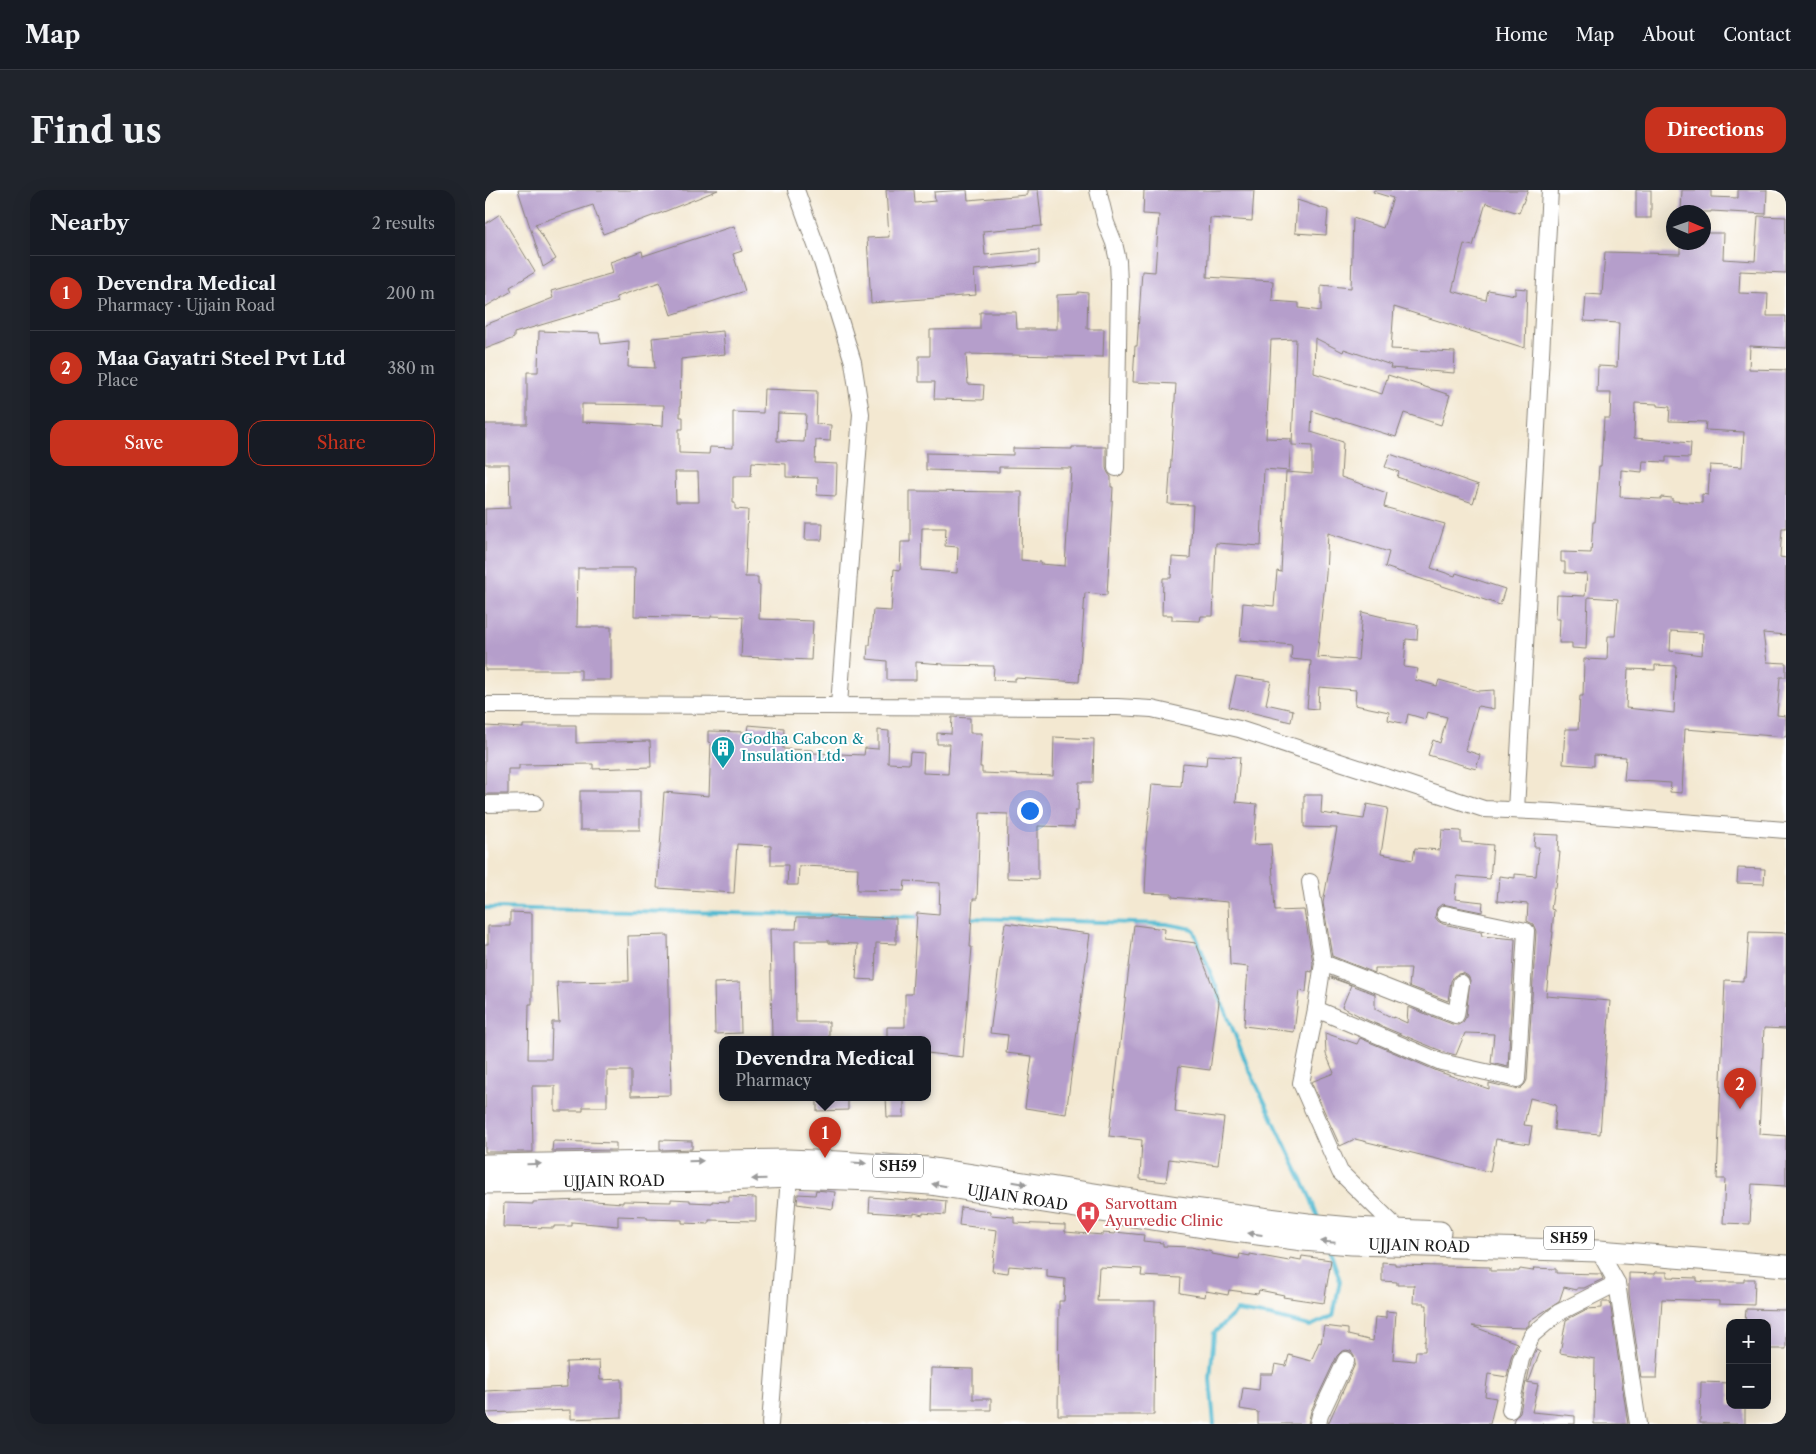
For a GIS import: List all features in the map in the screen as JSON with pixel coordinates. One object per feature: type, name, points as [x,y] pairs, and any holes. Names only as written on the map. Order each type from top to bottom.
[{"type":"main road","name":"UJJAIN ROAD","points":[[485,1165],[788,1168],[930,1184],[1203,1227],[1599,1251],[1786,1266]]},
{"type":"main road","name":"UJJAIN ROAD","points":[[485,1183],[725,1180],[788,1168]]},
{"type":"main road","name":"UJJAIN ROAD","points":[[1352,1236],[1397,1230],[1786,1252]]},
{"type":"street","points":[[796,190],[822,262],[853,362],[861,414],[839,705]]},
{"type":"street","points":[[1098,190],[1118,261],[1116,468]]},
{"type":"street","points":[[1516,810],[1550,190]]},
{"type":"street","points":[[485,704],[1117,707],[1152,709],[1239,729],[1484,809],[1786,830]]},
{"type":"street","points":[[485,804],[535,803]]},
{"type":"street","points":[[1310,882],[1323,963],[1301,1083],[1340,1172],[1397,1230]]},
{"type":"street","points":[[1316,1009],[1441,1062],[1517,1079],[1526,931],[1445,914]]},
{"type":"street","points":[[1323,963],[1456,1015],[1461,984]]},
{"type":"street","points":[[770,1424],[788,1168]]},
{"type":"street","points":[[1599,1251],[1617,1283],[1638,1424]]},
{"type":"street","points":[[1510,1410],[1521,1359],[1532,1335],[1557,1313],[1617,1283]]},
{"type":"street","points":[[1318,1424],[1320,1415],[1346,1360]]},
{"type":"building","points":[[518,190],[718,190],[603,234],[593,205],[535,224],[556,259],[543,267]]},
{"type":"building","points":[[886,190],[914,190],[915,203],[935,201],[934,192],[967,190],[968,200],[1027,195],[1027,190],[1038,190],[1042,226],[983,231],[985,255],[1039,250],[1039,264],[974,270],[976,295],[871,303],[867,238],[889,237]]},
{"type":"building","points":[[1144,190],[1254,190],[1252,221],[1210,218],[1207,277],[1273,281],[1272,301],[1299,303],[1299,308],[1321,311],[1321,285],[1351,288],[1353,218],[1383,228],[1393,198],[1373,192],[1374,190],[1528,190],[1519,213],[1486,203],[1473,246],[1464,244],[1452,291],[1486,300],[1488,290],[1515,295],[1515,288],[1527,289],[1525,348],[1394,307],[1391,349],[1455,352],[1454,373],[1390,368],[1391,365],[1344,349],[1343,352],[1315,338],[1314,373],[1382,394],[1388,375],[1450,395],[1441,425],[1404,413],[1396,437],[1312,411],[1311,432],[1343,442],[1341,477],[1387,493],[1384,507],[1445,524],[1431,568],[1455,576],[1456,573],[1505,589],[1500,605],[1385,567],[1389,552],[1328,533],[1326,574],[1317,657],[1358,660],[1362,612],[1387,618],[1387,620],[1418,625],[1417,640],[1406,639],[1404,667],[1418,669],[1415,680],[1437,686],[1439,680],[1479,691],[1494,690],[1494,709],[1478,706],[1465,750],[1480,755],[1476,769],[1428,755],[1433,740],[1440,743],[1447,717],[1427,712],[1425,719],[1408,714],[1406,724],[1388,720],[1389,712],[1355,705],[1356,690],[1319,687],[1318,709],[1307,708],[1311,661],[1291,659],[1292,645],[1240,640],[1243,603],[1274,606],[1277,571],[1281,572],[1286,472],[1312,474],[1312,446],[1292,445],[1296,339],[1271,340],[1266,438],[1291,439],[1289,471],[1264,469],[1261,546],[1216,543],[1213,616],[1201,616],[1200,621],[1172,620],[1172,615],[1162,615],[1163,578],[1171,578],[1172,557],[1190,558],[1193,505],[1168,504],[1176,384],[1133,382],[1142,271],[1155,272],[1159,215],[1143,214]]},
{"type":"building","points":[[1636,190],[1651,190],[1651,218],[1636,218]]},
{"type":"building","points":[[1682,190],[1711,190],[1711,197],[1738,198],[1738,190],[1767,190],[1766,214],[1711,211],[1711,205],[1681,205]]},
{"type":"building","points":[[1297,200],[1328,210],[1326,235],[1295,233]]},
{"type":"building","points":[[500,214],[535,272],[510,287],[512,291],[485,307],[485,224]]},
{"type":"building","points":[[1758,216],[1786,217],[1786,273],[1740,271],[1739,293],[1768,294],[1767,316],[1786,316],[1786,348],[1750,346],[1749,369],[1786,370],[1786,528],[1782,528],[1780,557],[1786,558],[1786,635],[1763,633],[1767,662],[1786,663],[1786,677],[1780,677],[1777,715],[1786,716],[1786,737],[1685,729],[1682,793],[1670,792],[1671,783],[1624,780],[1626,757],[1594,755],[1594,766],[1563,764],[1565,729],[1578,729],[1580,696],[1583,696],[1584,659],[1607,660],[1608,636],[1615,636],[1618,599],[1588,597],[1586,649],[1572,648],[1572,643],[1559,643],[1560,619],[1556,619],[1557,595],[1585,596],[1587,574],[1565,573],[1565,562],[1561,562],[1561,552],[1591,553],[1599,466],[1601,466],[1604,418],[1610,418],[1611,393],[1597,393],[1598,366],[1617,367],[1619,323],[1584,321],[1586,294],[1602,295],[1605,252],[1680,254],[1680,250],[1711,250],[1711,233],[1724,233],[1723,259],[1755,261]],"holes":[[[1635,403],[1657,404],[1657,406],[1670,407],[1669,421],[1706,422],[1705,430],[1744,432],[1742,467],[1710,465],[1708,495],[1702,494],[1702,503],[1672,501],[1672,498],[1661,497],[1661,499],[1620,497],[1621,470],[1642,472],[1643,461],[1666,462],[1666,457],[1690,458],[1691,443],[1634,438]],[[1671,631],[1703,633],[1702,655],[1670,651]],[[1655,665],[1676,666],[1674,713],[1626,708],[1628,669],[1655,670]]]},
{"type":"building","points":[[734,226],[742,251],[733,254],[745,291],[671,315],[660,282],[616,297],[618,302],[514,333],[514,338],[485,349],[485,325],[553,298],[551,291],[613,273],[610,262],[642,251],[643,256]]},
{"type":"building","points":[[1078,292],[1088,293],[1087,329],[1104,329],[1103,357],[966,354],[968,384],[984,385],[983,400],[934,399],[935,382],[919,382],[919,356],[930,356],[930,330],[980,329],[980,312],[1016,312],[1017,329],[1057,329],[1057,295],[1078,294]]},
{"type":"building","points":[[539,331],[599,333],[601,344],[629,341],[628,367],[655,368],[652,338],[723,331],[725,354],[681,359],[680,417],[683,417],[683,429],[679,429],[679,453],[709,454],[710,447],[733,448],[733,412],[763,413],[764,389],[817,391],[816,424],[831,425],[830,441],[816,440],[815,463],[837,464],[836,496],[817,495],[818,478],[786,477],[786,464],[752,462],[751,476],[733,476],[733,503],[735,503],[735,509],[748,510],[745,577],[758,577],[758,585],[760,585],[759,619],[813,621],[811,660],[741,657],[743,617],[634,616],[635,568],[578,568],[577,627],[611,627],[611,680],[581,680],[581,670],[485,670],[485,509],[510,508],[509,464],[485,464],[485,424],[527,424],[527,372],[538,372]],"holes":[[[582,404],[664,405],[663,426],[582,422]],[[778,413],[806,414],[804,442],[777,441]],[[675,472],[698,472],[699,502],[676,502]]]},
{"type":"building","points":[[1072,447],[1106,447],[1106,468],[1111,477],[1111,487],[1113,487],[1107,595],[1085,593],[1079,682],[1015,678],[1015,681],[993,680],[994,666],[943,665],[916,662],[916,680],[887,680],[887,661],[867,659],[868,645],[870,645],[873,610],[891,611],[894,569],[900,570],[901,542],[910,542],[910,491],[1022,492],[1021,560],[1065,566],[1071,468],[999,467],[999,472],[926,470],[926,453],[1013,455],[1013,448],[1072,449]],"holes":[[[922,528],[946,528],[945,546],[958,547],[957,573],[921,570]]]},
{"type":"building","points":[[1390,454],[1479,485],[1473,503],[1397,477],[1399,472],[1385,467]]},
{"type":"building","points":[[806,523],[823,523],[822,540],[805,540]]},
{"type":"building","points":[[1236,676],[1271,681],[1266,704],[1293,710],[1291,722],[1229,707]]},
{"type":"building","points":[[952,717],[970,718],[970,733],[982,733],[980,767],[982,767],[982,773],[1053,776],[1054,737],[1094,739],[1093,782],[1079,782],[1078,811],[1075,811],[1074,827],[1038,826],[1038,879],[1007,878],[1008,814],[980,813],[977,899],[973,899],[970,947],[972,947],[963,1057],[931,1053],[931,1036],[887,1036],[887,1027],[905,1027],[905,994],[912,994],[917,913],[939,915],[940,883],[905,881],[904,891],[857,890],[858,868],[799,866],[798,885],[787,885],[788,865],[771,865],[771,846],[737,844],[734,893],[657,888],[664,792],[709,796],[711,743],[708,742],[708,731],[747,732],[748,725],[784,728],[783,749],[813,750],[813,753],[864,755],[865,748],[878,749],[878,730],[889,731],[888,763],[909,764],[910,752],[924,753],[923,773],[948,774],[950,744],[937,744],[937,733],[951,734]]},
{"type":"building","points":[[523,725],[576,725],[576,743],[650,741],[651,767],[593,769],[593,764],[519,765],[519,769],[508,769],[508,794],[485,794],[485,726],[523,728]]},
{"type":"building","points":[[1207,755],[1240,757],[1236,802],[1257,804],[1254,845],[1271,844],[1275,911],[1304,910],[1313,963],[1312,972],[1308,971],[1306,992],[1299,991],[1294,1032],[1244,1026],[1248,967],[1230,965],[1228,902],[1172,897],[1172,894],[1145,893],[1147,853],[1145,853],[1152,784],[1181,786],[1183,763],[1206,765]]},
{"type":"building","points":[[580,791],[640,791],[640,830],[580,830]]},
{"type":"building","points":[[1304,795],[1322,795],[1321,813],[1364,819],[1367,804],[1388,808],[1381,854],[1413,860],[1415,848],[1440,850],[1442,830],[1461,831],[1461,842],[1493,845],[1490,879],[1457,876],[1455,899],[1483,902],[1482,912],[1442,904],[1437,908],[1435,917],[1443,924],[1481,932],[1482,936],[1515,939],[1508,1067],[1491,1063],[1494,1034],[1465,1033],[1456,1055],[1444,1052],[1369,1021],[1342,1007],[1351,985],[1331,977],[1375,994],[1375,1009],[1393,1018],[1407,1023],[1408,1007],[1458,1025],[1466,1017],[1470,980],[1463,973],[1454,976],[1451,981],[1448,1001],[1409,986],[1411,968],[1375,968],[1375,973],[1332,956],[1323,903],[1337,828],[1304,827]]},
{"type":"building","points":[[1535,834],[1559,835],[1558,852],[1560,852],[1556,888],[1554,887],[1551,909],[1554,910],[1553,932],[1546,996],[1610,1001],[1600,1134],[1554,1130],[1556,1105],[1530,1098],[1524,1125],[1532,1126],[1529,1144],[1496,1139],[1490,1172],[1355,1139],[1340,1146],[1311,1082],[1334,1073],[1326,1054],[1325,1033],[1357,1044],[1360,1038],[1437,1071],[1489,1089],[1489,1083],[1515,1089],[1521,1088],[1525,1084],[1527,1080],[1536,931],[1533,924],[1527,921],[1528,904],[1497,901],[1499,876],[1515,878],[1515,874],[1536,876],[1539,847],[1534,847]]},
{"type":"building","points":[[1738,868],[1765,869],[1764,884],[1737,883]]},
{"type":"building","points":[[510,912],[532,913],[532,1004],[529,1004],[528,1059],[551,1059],[552,1022],[559,1022],[557,982],[629,981],[628,936],[668,935],[671,1095],[631,1096],[631,1071],[607,1071],[607,1107],[583,1107],[583,1111],[555,1111],[555,1086],[532,1086],[533,1152],[485,1152],[485,944],[488,944],[488,926],[510,926]]},
{"type":"building","points":[[797,917],[896,918],[896,944],[876,943],[875,980],[856,979],[858,944],[829,943],[829,941],[795,941],[796,1022],[829,1022],[829,1036],[772,1036],[770,929],[796,929]]},
{"type":"building","points":[[1005,923],[1090,934],[1066,1114],[1025,1108],[1032,1056],[1006,1053],[1008,1035],[990,1033]]},
{"type":"building","points":[[1134,925],[1165,929],[1164,939],[1196,943],[1219,1002],[1210,1070],[1179,1066],[1175,1100],[1175,1112],[1224,1118],[1218,1165],[1169,1159],[1166,1182],[1140,1179],[1142,1140],[1109,1136]]},
{"type":"building","points":[[1749,932],[1786,933],[1786,1029],[1764,1028],[1759,1134],[1786,1136],[1786,1186],[1752,1184],[1750,1224],[1723,1223],[1725,1179],[1717,1179],[1725,980],[1743,981],[1743,977],[1746,977]]},
{"type":"building","points":[[740,982],[741,1033],[715,1034],[714,983]]},
{"type":"building","points":[[817,1101],[848,1101],[848,1110],[817,1111]]},
{"type":"building","points":[[886,1101],[904,1101],[904,1117],[887,1117]]},
{"type":"building","points":[[660,1140],[692,1141],[692,1149],[660,1150]]},
{"type":"building","points":[[553,1141],[616,1143],[616,1150],[552,1151]]},
{"type":"building","points":[[816,1190],[835,1192],[833,1209],[797,1204],[798,1194],[815,1195]]},
{"type":"building","points":[[729,1197],[756,1198],[756,1221],[709,1220],[709,1224],[682,1223],[682,1220],[618,1216],[618,1226],[572,1222],[572,1226],[554,1226],[554,1228],[503,1227],[504,1203],[533,1204],[533,1202],[580,1200],[623,1203],[623,1201],[671,1202],[671,1199],[712,1203],[712,1201],[729,1202]]},
{"type":"building","points":[[870,1197],[946,1201],[945,1215],[869,1212]]},
{"type":"building","points":[[961,1207],[990,1211],[990,1215],[1014,1217],[1014,1223],[1065,1225],[1065,1232],[1103,1235],[1103,1233],[1115,1234],[1115,1232],[1144,1235],[1143,1241],[1163,1243],[1163,1246],[1191,1247],[1212,1252],[1212,1254],[1239,1259],[1240,1254],[1250,1256],[1250,1254],[1289,1261],[1290,1258],[1301,1260],[1302,1256],[1331,1260],[1324,1303],[1283,1297],[1284,1295],[1259,1290],[1258,1294],[1229,1290],[1228,1295],[1206,1291],[1205,1297],[1180,1293],[1181,1278],[1141,1276],[1142,1269],[1099,1267],[1097,1301],[1155,1301],[1154,1415],[1058,1415],[1059,1301],[1064,1301],[1065,1279],[1047,1277],[1047,1269],[1009,1266],[1008,1273],[992,1271],[997,1230],[959,1225]]},
{"type":"building","points":[[1382,1262],[1395,1263],[1395,1265],[1490,1267],[1490,1271],[1519,1271],[1520,1269],[1533,1271],[1534,1268],[1556,1269],[1556,1273],[1601,1274],[1603,1279],[1584,1288],[1577,1288],[1577,1290],[1564,1287],[1559,1302],[1529,1321],[1529,1325],[1525,1328],[1472,1326],[1517,1343],[1511,1357],[1507,1377],[1488,1374],[1485,1396],[1496,1398],[1490,1424],[1328,1424],[1355,1364],[1354,1355],[1351,1351],[1346,1350],[1337,1356],[1311,1411],[1308,1424],[1258,1424],[1258,1412],[1240,1409],[1243,1388],[1259,1390],[1260,1374],[1273,1374],[1275,1364],[1286,1366],[1289,1355],[1311,1361],[1319,1342],[1321,1343],[1324,1326],[1348,1329],[1348,1335],[1373,1341],[1375,1317],[1386,1318],[1386,1311],[1396,1312],[1393,1359],[1415,1361],[1416,1351],[1425,1351],[1427,1305],[1424,1305],[1424,1303],[1413,1303],[1414,1285],[1397,1285],[1397,1282],[1382,1281]]},
{"type":"building","points":[[1655,1272],[1667,1272],[1667,1277],[1697,1278],[1697,1281],[1705,1282],[1744,1282],[1744,1279],[1755,1279],[1754,1305],[1719,1304],[1719,1301],[1662,1299],[1657,1378],[1641,1378],[1629,1294],[1629,1273],[1655,1274]]},
{"type":"building","points":[[1602,1302],[1610,1302],[1628,1424],[1594,1424],[1595,1359],[1560,1353],[1566,1320],[1587,1309],[1602,1308]]},
{"type":"building","points":[[1746,1309],[1786,1310],[1786,1349],[1771,1349],[1771,1319],[1745,1319]]},
{"type":"building","points":[[1536,1350],[1540,1352],[1529,1381],[1527,1381],[1531,1362]]},
{"type":"building","points":[[599,1361],[600,1380],[622,1379],[622,1417],[571,1419],[571,1410],[485,1413],[485,1391],[567,1387],[566,1362]]},
{"type":"building","points":[[931,1368],[973,1369],[973,1399],[991,1399],[991,1410],[930,1410]]},
{"type":"building","points":[[1526,1382],[1538,1384],[1532,1412],[1575,1416],[1575,1424],[1513,1424],[1514,1419],[1520,1412]]},
{"type":"building","points":[[1701,1382],[1726,1383],[1726,1409],[1745,1409],[1745,1424],[1700,1423]]},
{"type":"waterway","points":[[485,908],[921,917]]},
{"type":"waterway","points":[[968,918],[1167,924],[1193,929],[1247,1065],[1311,1199],[1318,1218]]},
{"type":"waterway","points":[[1214,1424],[1210,1379],[1214,1333],[1237,1311],[1270,1316],[1310,1326],[1333,1316],[1340,1281],[1329,1248]]},
{"type":"place","name":"Godha Cabcon & Insulation Ltd.","points":[[723,769]]},
{"type":"place","name":"Maa Gayatri Steel Pvt Ltd","points":[[1740,1109]]},
{"type":"place","name":"Devendra Medical","points":[[825,1158]]},
{"type":"place","name":"Sarvottam Ayurvedic Clinic","points":[[1088,1234]]}]
